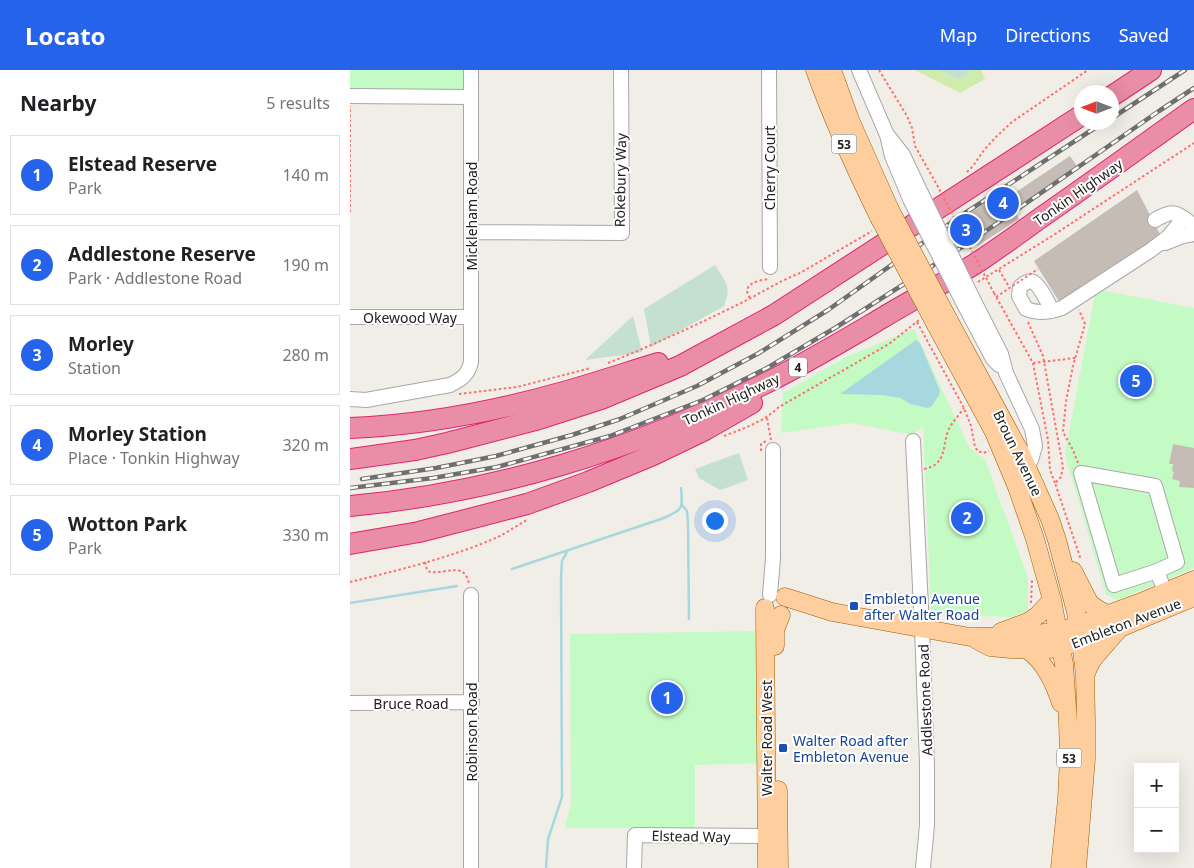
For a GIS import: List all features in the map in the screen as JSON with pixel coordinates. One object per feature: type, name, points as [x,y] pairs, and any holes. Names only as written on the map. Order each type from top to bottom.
[{"type":"highway","points":[[1119,91],[1151,70]]},
{"type":"highway","name":"Tonkin Highway","points":[[350,506],[420,497],[484,485],[548,469],[611,449],[673,426],[733,400],[792,370],[980,261],[1194,109]]},
{"type":"highway","points":[[350,459],[415,450],[539,419],[602,399],[680,366],[774,315],[1074,120]]},
{"type":"highway","points":[[350,544],[419,532],[527,504],[637,462],[705,430],[748,407],[849,337]]},
{"type":"highway","points":[[350,428],[421,422],[486,411],[560,394],[720,345]]},
{"type":"main road","name":"Broun Avenue","points":[[815,70],[847,152],[884,214],[942,322],[1020,452],[1050,519],[1057,540],[1080,633],[1085,675],[1086,759],[1077,868]]},
{"type":"main road","name":"Broun Avenue","points":[[832,70],[884,214]]},
{"type":"main road","name":"Broun Avenue","points":[[942,322],[994,432],[1017,486],[1035,539],[1052,600],[1064,664],[1068,722],[1067,799],[1060,868]]},
{"type":"main road","points":[[1057,540],[1090,604],[1114,621],[1085,675]]},
{"type":"main road","name":"Embleton Avenue","points":[[1114,621],[1165,592],[1194,580]]},
{"type":"main road","name":"Embleton Avenue","points":[[970,637],[990,647],[1042,650],[1060,639],[1194,597]]},
{"type":"main road","points":[[990,636],[1028,622],[1038,616],[1052,600]]},
{"type":"main road","name":"Embleton Avenue","points":[[778,603],[970,637],[1024,636],[1060,639]]},
{"type":"main road","name":"Walter Road West","points":[[767,868],[773,836],[778,603]]},
{"type":"main road","points":[[1028,650],[1050,675],[1068,722]]},
{"type":"main road","name":"Walter Road West","points":[[773,836],[780,868]]},
{"type":"street","name":"Mickleham Road","points":[[350,400],[366,400],[450,385],[459,381],[469,370],[472,70]]},
{"type":"street","name":"Rokebury Way","points":[[471,232],[622,233],[621,70]]},
{"type":"street","name":"Cherry Court","points":[[769,70],[770,267]]},
{"type":"street","points":[[859,70],[886,135],[892,156],[916,196],[970,305],[993,359],[1006,373],[1032,429],[1034,446],[1031,460],[1017,486]]},
{"type":"street","points":[[350,96],[471,97]]},
{"type":"street","points":[[1052,311],[1062,308],[1189,223],[1181,216],[1173,213],[1167,213],[1156,220]]},
{"type":"street","points":[[1151,250],[1183,236],[1194,234]]},
{"type":"street","name":"Okewood Way","points":[[350,317],[471,316]]},
{"type":"street","name":"Addlestone Road","points":[[913,441],[927,764],[927,825],[923,868]]},
{"type":"street","name":"Walter Road West","points":[[773,450],[773,558],[778,603]]},
{"type":"street","points":[[1081,473],[1156,486],[1177,562],[1156,571],[1114,585],[1081,473]]},
{"type":"street","points":[[1156,571],[1165,592]]},
{"type":"street","name":"Robinson Road","points":[[471,595],[471,868]]},
{"type":"street","name":"Bruce Road","points":[[350,703],[472,702]]},
{"type":"street","name":"Elstead Way","points":[[634,868],[635,835],[773,836]]},
{"type":"path","points":[[879,70],[907,116],[912,128],[915,146],[1033,363],[1048,440],[1050,470],[1082,564]]},
{"type":"path","points":[[350,96],[350,212]]},
{"type":"path","points":[[601,365],[646,348],[750,298],[748,289],[751,284],[760,280],[770,279],[773,275],[776,269],[770,267]]},
{"type":"path","points":[[998,269],[1014,292]]},
{"type":"path","points":[[996,297],[1038,269]]},
{"type":"path","points":[[1075,299],[1085,324],[1075,358],[1066,401],[1063,432],[1073,450],[1081,473]]},
{"type":"path","points":[[1026,319],[1043,356],[1063,467],[1061,477],[1055,483]]},
{"type":"path","points":[[917,322],[964,408],[975,447],[983,453],[991,451]]},
{"type":"path","points":[[1033,363],[1075,358]]},
{"type":"path","points":[[455,394],[517,387],[592,368]]},
{"type":"path","points":[[915,470],[932,467],[942,458],[948,432],[964,408]]},
{"type":"path","points":[[767,417],[773,450]]},
{"type":"path","points":[[425,562],[427,570],[430,572],[457,570],[464,572],[468,578],[471,595]]},
{"type":"green space","points":[[350,70],[471,70],[471,97],[350,96]]},
{"type":"green space","points":[[915,70],[938,70],[959,79],[967,76],[968,70],[981,70],[985,79],[960,93]]},
{"type":"green space","points":[[938,70],[968,70],[967,76],[959,79]]},
{"type":"green space","points":[[715,265],[727,284],[728,293],[724,306],[651,347],[644,309]]},
{"type":"green space","points":[[1096,289],[1194,308],[1194,568],[1118,600],[1106,595],[1065,454]]},
{"type":"green space","points":[[633,316],[642,352],[585,360]]},
{"type":"green space","points":[[914,329],[969,447],[985,459],[1028,578],[1028,610],[1011,617],[939,615],[931,610],[923,427],[913,435],[852,423],[781,433],[783,393],[846,357]]},
{"type":"green space","points":[[739,453],[748,480],[720,490],[699,478],[695,469]]},
{"type":"green space","points":[[763,631],[763,763],[695,765],[695,828],[565,828],[571,804],[570,634]]},
{"type":"water","points":[[916,340],[920,343],[940,391],[932,406],[928,408],[910,404],[901,398],[881,395],[840,394]]},
{"type":"building","points":[[1070,156],[1077,166],[1014,209],[1019,219],[977,246],[960,220],[1003,191],[1007,198]]},
{"type":"building","points":[[1137,190],[1161,236],[1060,303],[1034,261]]},
{"type":"building","points":[[1173,444],[1194,448],[1194,488],[1179,487],[1180,481],[1172,479],[1174,472],[1172,471],[1173,464],[1169,464]]},
{"type":"waterway","points":[[512,569],[664,518],[680,508],[682,504],[681,488]]},
{"type":"waterway","points":[[682,505],[687,511],[688,523],[689,619]]},
{"type":"waterway","points":[[546,868],[548,839],[562,797],[561,577],[562,561],[568,550]]},
{"type":"waterway","points":[[350,603],[457,586]]},
{"type":"railway","points":[[1119,113],[1185,70]]},
{"type":"railway","points":[[350,488],[433,478],[497,467],[610,436],[703,400],[767,368],[835,328],[973,240],[1194,88]]},
{"type":"railway","points":[[362,479],[436,468],[496,456],[572,435],[620,419],[697,386],[759,353],[828,310],[959,217],[1092,130]]},
{"type":"place","name":"Morley Station","points":[[1003,203]]},
{"type":"place","name":"Morley","points":[[966,230]]},
{"type":"place","name":"Wotton Park","points":[[1136,381]]},
{"type":"place","name":"Addlestone Reserve","points":[[967,518]]},
{"type":"place","name":"Embleton Avenue after Walter Road","points":[[854,606]]},
{"type":"place","name":"Elstead Reserve","points":[[667,698]]},
{"type":"place","name":"Walter Road after Embleton Avenue","points":[[783,748]]}]
